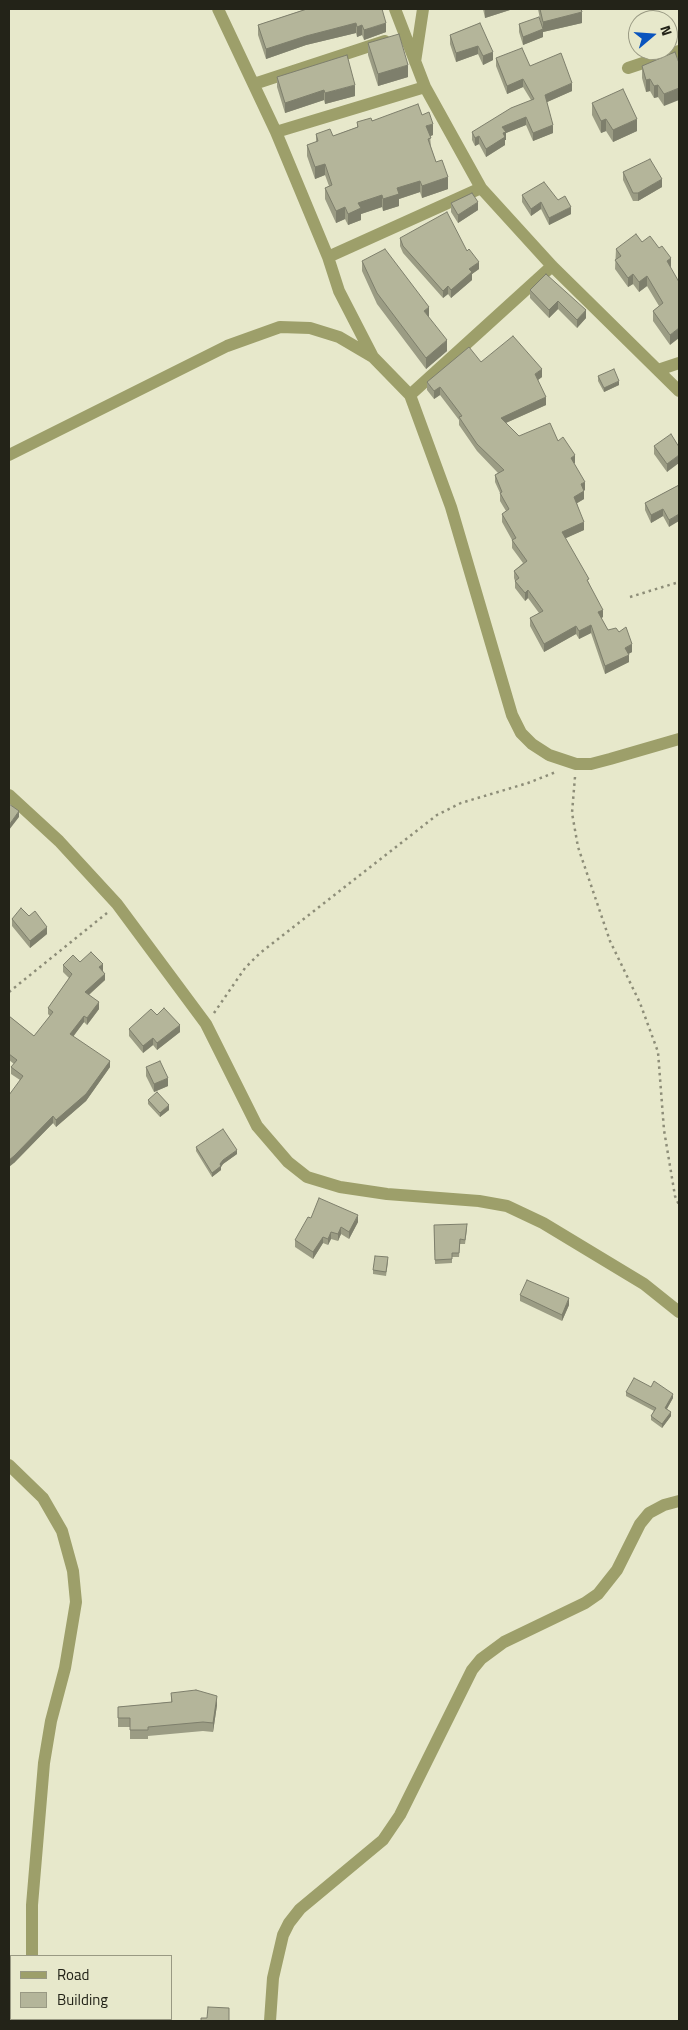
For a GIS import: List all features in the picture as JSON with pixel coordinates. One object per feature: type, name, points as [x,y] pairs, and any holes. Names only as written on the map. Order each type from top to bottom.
[{"type":"street","points":[[218,9],[276,132],[328,257],[339,291],[373,357]]},
{"type":"street","points":[[394,9],[425,88],[481,188],[552,266],[679,391]]},
{"type":"street","points":[[415,65],[423,9]]},
{"type":"street","points":[[254,84],[404,35]]},
{"type":"street","points":[[628,68],[679,51]]},
{"type":"street","points":[[276,132],[425,88]]},
{"type":"street","points":[[328,257],[481,188]]},
{"type":"street","points":[[410,395],[552,266]]},
{"type":"street","points":[[9,455],[227,346],[280,327],[310,328],[340,337],[373,357],[410,395],[451,507],[512,715],[521,733],[532,744],[549,755],[576,764],[597,762],[679,740]]},
{"type":"street","points":[[658,370],[679,362]]},
{"type":"street","points":[[9,794],[59,841],[118,904],[206,1024],[257,1126],[288,1162],[307,1177],[340,1187],[387,1194],[480,1201],[507,1206],[543,1223],[644,1284],[679,1312]]},
{"type":"street","points":[[9,1465],[43,1498],[62,1531],[73,1571],[76,1602],[65,1668],[51,1721],[44,1763],[32,1905],[32,1955]]},
{"type":"street","points":[[270,2021],[273,1978],[283,1935],[289,1923],[300,1909],[383,1840],[400,1815],[472,1670],[480,1659],[504,1642],[585,1603],[598,1594],[617,1570],[640,1524],[649,1513],[664,1505],[679,1501]]},
{"type":"path","points":[[630,597],[679,582]]},
{"type":"path","points":[[206,1024],[245,968],[260,954],[437,815],[461,802],[528,783],[576,764],[572,813],[578,847],[610,940],[640,1003],[658,1052],[664,1130],[675,1196],[679,1205]]},
{"type":"path","points":[[9,992],[118,904]]},
{"type":"building","points":[[307,9],[382,9],[386,23],[364,30],[362,25],[357,27],[356,23],[266,49],[258,25]]},
{"type":"building","points":[[540,9],[581,9],[582,12],[543,22]]},
{"type":"building","points":[[539,17],[543,29],[523,37],[519,24]]},
{"type":"building","points":[[480,23],[493,52],[483,56],[478,46],[456,53],[450,35]]},
{"type":"building","points":[[399,34],[408,65],[378,74],[368,43]]},
{"type":"building","points":[[522,48],[530,66],[561,53],[572,83],[545,95],[553,125],[533,133],[526,117],[502,127],[506,132],[503,133],[505,137],[486,149],[479,136],[475,138],[472,132],[511,108],[534,99],[523,79],[507,86],[496,58]]},
{"type":"building","points":[[347,55],[355,85],[325,93],[324,90],[285,103],[277,77]]},
{"type":"building","points":[[656,60],[678,60],[679,88],[664,94],[658,85],[654,86],[650,79],[646,80],[642,66]]},
{"type":"building","points":[[623,89],[637,119],[613,130],[606,119],[601,121],[592,103]]},
{"type":"building","points":[[418,104],[422,115],[429,112],[433,124],[426,126],[431,138],[428,139],[436,162],[442,160],[448,177],[422,186],[420,181],[397,188],[399,194],[383,199],[382,195],[358,203],[361,208],[348,214],[345,207],[336,211],[325,188],[332,185],[325,164],[315,167],[307,145],[318,141],[316,134],[330,129],[333,136],[358,127],[357,122],[371,118],[372,121]]},
{"type":"building","points":[[650,159],[662,179],[638,193],[633,193],[623,172]]},
{"type":"building","points":[[544,182],[558,200],[565,196],[571,207],[549,218],[541,202],[531,209],[522,195]]},
{"type":"building","points":[[472,193],[478,202],[458,215],[451,203]]},
{"type":"building","points":[[447,212],[467,251],[469,249],[479,262],[469,269],[472,272],[451,290],[448,286],[443,291],[403,246],[400,238]]},
{"type":"building","points":[[636,234],[642,242],[650,236],[659,248],[662,246],[671,258],[667,261],[679,282],[679,328],[670,335],[653,311],[663,303],[647,276],[639,282],[633,274],[628,278],[615,260],[621,256],[616,249]]},
{"type":"building","points":[[385,249],[429,307],[424,311],[447,340],[426,358],[377,293],[362,261]]},
{"type":"building","points":[[546,274],[586,310],[577,320],[558,301],[549,310],[530,290]]},
{"type":"building","points":[[513,336],[542,369],[535,374],[546,397],[501,418],[519,436],[550,423],[558,441],[563,437],[575,455],[571,458],[585,482],[581,484],[584,491],[574,497],[584,522],[562,532],[589,579],[587,580],[603,610],[598,612],[608,630],[616,628],[619,632],[626,627],[632,644],[625,648],[629,655],[605,666],[591,625],[579,631],[576,626],[544,644],[530,618],[543,611],[528,590],[525,593],[515,581],[519,578],[514,571],[527,561],[512,540],[516,538],[502,514],[509,509],[500,493],[502,492],[495,475],[504,470],[477,444],[459,417],[462,416],[440,387],[434,391],[427,382],[469,347],[481,362]]},
{"type":"building","points":[[614,369],[619,381],[604,388],[598,376]]},
{"type":"building","points":[[671,434],[679,447],[679,455],[667,464],[654,446]]},
{"type":"building","points":[[679,485],[679,514],[669,520],[663,509],[651,515],[645,503]]},
{"type":"building","points":[[9,804],[19,811],[9,825]]},
{"type":"building","points":[[21,908],[29,916],[35,911],[47,927],[30,941],[12,919]]},
{"type":"building","points":[[91,952],[103,964],[99,967],[105,974],[85,992],[99,1002],[87,1018],[84,1016],[70,1034],[110,1061],[86,1094],[56,1120],[53,1116],[9,1160],[9,1095],[23,1076],[11,1067],[17,1060],[9,1054],[9,1016],[34,1036],[53,1012],[48,1008],[72,974],[63,965],[73,955],[80,962]]},
{"type":"building","points":[[164,1008],[180,1025],[157,1043],[153,1038],[143,1046],[129,1029],[151,1009],[157,1015]]},
{"type":"building","points":[[160,1061],[168,1078],[154,1084],[146,1067]]},
{"type":"building","points":[[157,1092],[169,1105],[160,1113],[148,1100]]},
{"type":"building","points":[[223,1129],[237,1150],[223,1160],[220,1164],[221,1166],[212,1173],[196,1147]]},
{"type":"building","points":[[319,1198],[358,1215],[349,1232],[341,1227],[338,1234],[331,1232],[328,1239],[323,1237],[313,1252],[295,1240],[308,1217],[311,1218]]},
{"type":"building","points":[[467,1224],[465,1240],[460,1239],[459,1253],[452,1253],[452,1259],[435,1260],[434,1225]]},
{"type":"building","points":[[375,1256],[388,1257],[386,1272],[373,1270]]},
{"type":"building","points":[[527,1280],[569,1298],[562,1315],[520,1295]]},
{"type":"building","points":[[634,1378],[651,1387],[654,1381],[673,1394],[665,1408],[671,1412],[662,1424],[651,1416],[656,1408],[626,1392]]},
{"type":"building","points":[[196,1690],[217,1696],[213,1723],[203,1722],[148,1727],[148,1730],[130,1730],[130,1718],[118,1718],[118,1707],[172,1702],[171,1693]]},
{"type":"building","points":[[208,2007],[229,2008],[229,2021],[201,2021],[201,2018],[207,2018]]},
{"type":"building","points":[[114,2020],[115,2021],[89,2021]]}]
